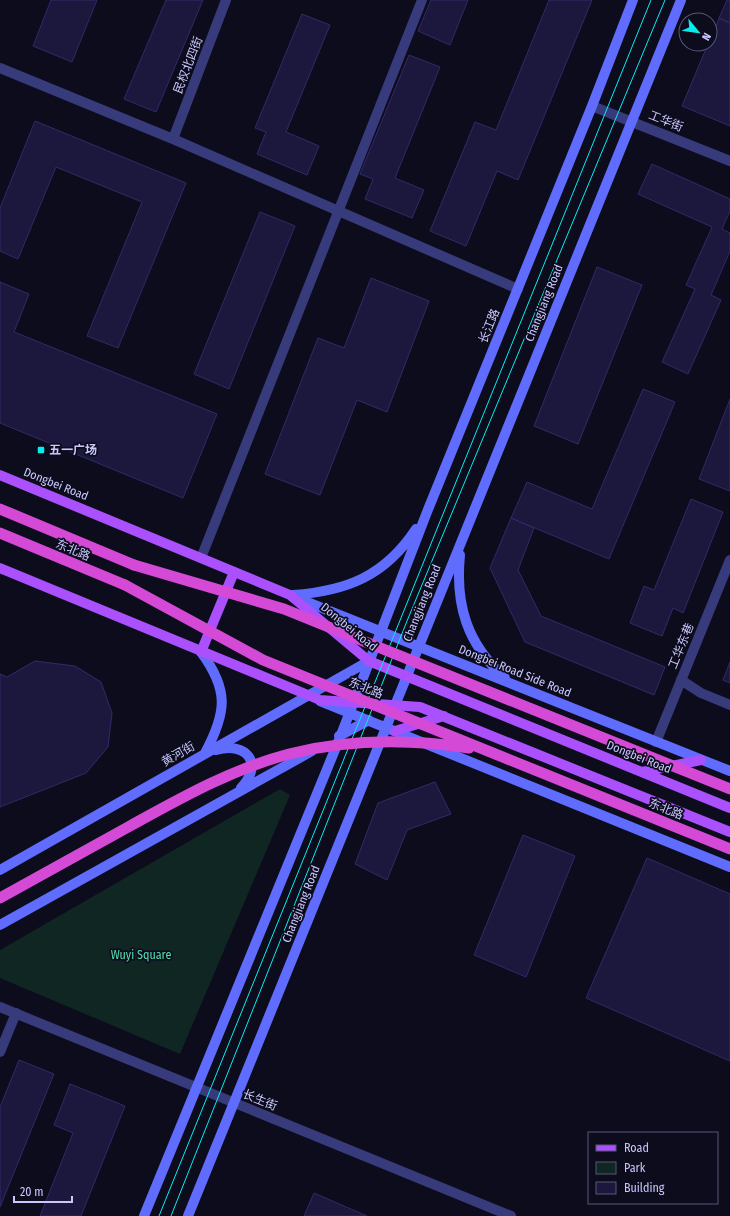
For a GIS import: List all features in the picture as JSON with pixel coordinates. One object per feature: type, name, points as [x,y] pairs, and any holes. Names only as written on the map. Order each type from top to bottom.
[{"type":"highway","name":"东北路","points":[[0,509],[134,565],[284,609],[730,789]]},
{"type":"highway","name":"东北路","points":[[0,533],[126,585],[263,660],[730,849]]},
{"type":"highway","points":[[0,898],[210,783],[247,768],[289,754],[331,746],[372,742],[412,742],[488,751]]},
{"type":"main road","name":"长江路","points":[[369,661],[427,512],[592,106],[633,0]]},
{"type":"main road","name":"Changjiang Road","points":[[188,1216],[391,729],[396,704],[407,676],[681,0]]},
{"type":"main road","name":"Dongbei Road","points":[[0,476],[290,595],[369,661],[730,808]]},
{"type":"main road","points":[[290,595],[322,593],[348,586],[374,573],[392,559],[410,538],[427,512]]},
{"type":"main road","points":[[461,542],[458,570],[459,589],[464,618],[474,641],[490,665],[511,684]]},
{"type":"main road","points":[[0,568],[307,696],[730,867]]},
{"type":"main road","points":[[201,652],[234,572]]},
{"type":"main road","name":"Dongbei Road Side Road","points":[[290,595],[730,771]]},
{"type":"main road","points":[[201,652],[215,671],[222,692],[220,716],[205,754]]},
{"type":"main road","points":[[144,1216],[341,735],[369,661]]},
{"type":"main road","name":"黄河街","points":[[0,870],[369,661]]},
{"type":"main road","points":[[320,700],[396,704],[420,707],[730,832]]},
{"type":"main road","points":[[391,729],[444,716]]},
{"type":"main road","points":[[0,925],[369,720]]},
{"type":"main road","points":[[205,754],[218,749],[235,748],[242,750],[250,756],[252,772],[249,780],[230,797]]},
{"type":"main road","points":[[642,772],[701,760]]},
{"type":"street","name":"民权北四街","points":[[173,139],[226,0]]},
{"type":"street","points":[[201,558],[422,0]]},
{"type":"street","points":[[0,68],[173,139],[518,289]]},
{"type":"street","name":"工华街","points":[[592,106],[730,161]]},
{"type":"street","name":"工华东巷","points":[[656,742],[730,560]]},
{"type":"street","points":[[681,680],[701,693],[730,705]]},
{"type":"street","name":"长生街","points":[[0,1007],[510,1216]]},
{"type":"street","points":[[0,1052],[16,1013]]},
{"type":"green space","name":"Wuyi Square","points":[[280,789],[290,795],[180,1054],[0,978],[0,950]]},
{"type":"building","points":[[51,0],[97,0],[72,62],[33,46]]},
{"type":"building","points":[[166,0],[203,0],[156,112],[124,99]]},
{"type":"building","points":[[431,0],[468,0],[450,45],[418,31]]},
{"type":"building","points":[[549,0],[592,0],[518,180],[497,171],[466,246],[430,231],[475,122],[496,130]]},
{"type":"building","points":[[727,0],[730,0],[730,23],[719,18]]},
{"type":"building","points":[[302,14],[330,25],[286,132],[319,146],[307,175],[257,154],[266,132],[255,128]]},
{"type":"building","points":[[719,18],[730,23],[730,126],[682,106],[705,52],[718,52]]},
{"type":"building","points":[[409,55],[440,67],[395,178],[424,190],[412,218],[365,199],[373,179],[360,174]]},
{"type":"building","points":[[35,121],[186,183],[118,348],[87,336],[142,202],[56,167],[18,259],[0,251],[0,208]]},
{"type":"building","points":[[652,164],[730,199],[730,211],[722,229],[730,233],[730,251],[711,295],[721,300],[688,374],[662,362],[695,289],[686,285],[712,227],[638,194]]},
{"type":"building","points":[[260,212],[295,226],[229,389],[194,374]]},
{"type":"building","points":[[597,267],[642,285],[578,444],[534,426]]},
{"type":"building","points":[[371,278],[429,301],[387,412],[357,400],[320,495],[265,474],[318,338],[344,348]]},
{"type":"building","points":[[0,282],[29,294],[14,332],[217,414],[183,498],[0,423]]},
{"type":"building","points":[[643,389],[675,402],[609,559],[511,518],[527,482],[592,509]]},
{"type":"building","points":[[730,399],[730,491],[699,479]]},
{"type":"building","points":[[691,499],[723,512],[683,613],[673,608],[662,636],[630,623],[644,586],[654,590]]},
{"type":"building","points":[[511,518],[534,528],[518,570],[541,616],[665,667],[654,695],[525,642],[490,568]]},
{"type":"building","points":[[35,661],[75,666],[101,682],[112,713],[108,747],[86,773],[0,807],[0,674],[7,677]]},
{"type":"building","points":[[730,662],[730,683],[723,680]]},
{"type":"building","points":[[435,782],[451,814],[407,830],[387,880],[355,864],[378,803]]},
{"type":"building","points":[[523,835],[575,856],[526,977],[474,955]]},
{"type":"building","points":[[647,858],[730,894],[730,1061],[586,998]]},
{"type":"building","points":[[19,1060],[54,1074],[0,1207],[0,1107]]},
{"type":"building","points":[[70,1084],[125,1106],[81,1216],[40,1216],[73,1133],[54,1125]]},
{"type":"building","points":[[314,1193],[367,1216],[304,1216]]},
{"type":"tram line","points":[[159,1216],[651,0]]},
{"type":"tram line","points":[[171,1216],[407,621],[665,0]]},
{"type":"place","name":"五一广场","points":[[41,450]]}]
